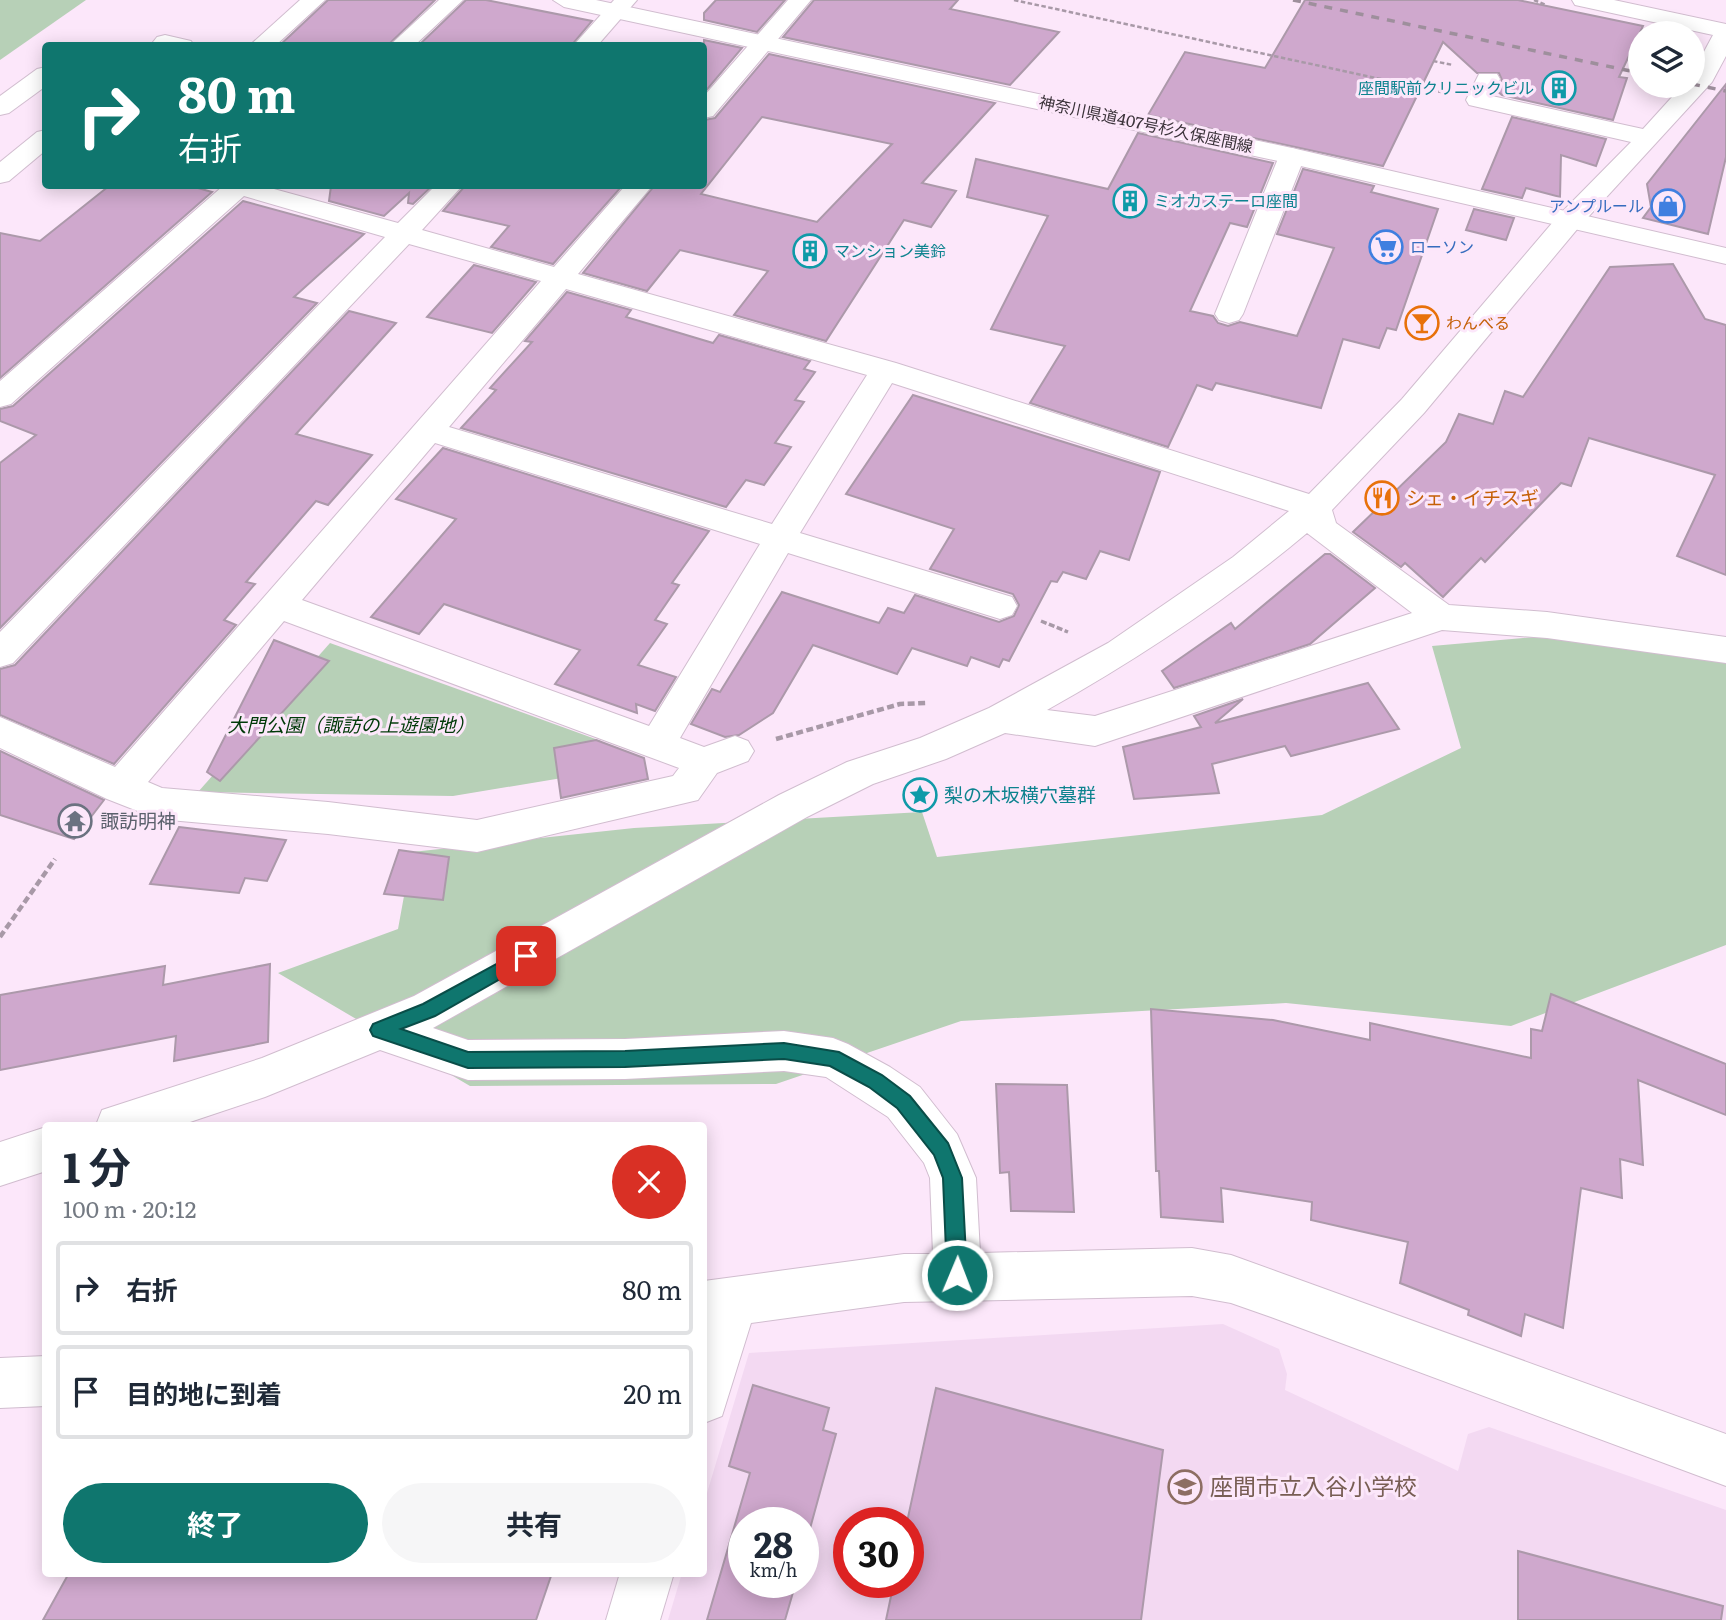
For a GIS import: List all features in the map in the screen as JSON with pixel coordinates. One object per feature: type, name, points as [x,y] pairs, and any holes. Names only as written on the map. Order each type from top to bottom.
[{"type":"street","points":[[265,42],[314,0]]},
{"type":"street","points":[[405,42],[452,0]]},
{"type":"street","name":"神奈川県道407号杉久保座間線","points":[[564,0],[622,5],[764,41],[1292,156],[1726,256]]},
{"type":"street","points":[[707,108],[800,0]]},
{"type":"street","points":[[127,1122],[265,1077],[429,1010],[793,806],[860,773],[933,749],[1002,718],[1121,652],[1245,566],[1315,508],[1413,406],[1569,221],[1703,77],[1726,32],[1583,0]]},
{"type":"street","points":[[588,42],[622,5]]},
{"type":"street","points":[[0,108],[42,78]]},
{"type":"street","points":[[1483,89],[1649,138]]},
{"type":"street","points":[[0,128],[42,134]]},
{"type":"street","points":[[0,175],[42,138]]},
{"type":"street","points":[[1229,314],[1292,156]]},
{"type":"street","points":[[0,397],[236,189]]},
{"type":"street","points":[[250,189],[886,370],[1315,508]]},
{"type":"street","points":[[0,654],[446,189]]},
{"type":"street","points":[[120,788],[636,189]]},
{"type":"street","points":[[657,745],[779,540],[886,370]]},
{"type":"street","points":[[429,430],[1000,606]]},
{"type":"street","points":[[1315,508],[1321,529],[1441,617]]},
{"type":"street","points":[[278,606],[657,745],[720,757]]},
{"type":"street","points":[[1002,718],[1095,731],[1441,617],[1546,625],[1726,650]]},
{"type":"street","points":[[0,732],[158,803],[328,818],[477,836],[685,789],[720,757]]},
{"type":"street","points":[[379,1030],[468,1060],[625,1059],[784,1051],[833,1058],[875,1081],[904,1102],[941,1149],[953,1178],[957,1275]]},
{"type":"street","points":[[0,1164],[42,1150]]},
{"type":"street","points":[[707,1379],[719,1303],[904,1278],[1192,1272],[1231,1279],[1726,1460]]},
{"type":"street","points":[[0,1383],[42,1381]]},
{"type":"street","points":[[633,1620],[647,1577]]},
{"type":"path","points":[[1014,0],[1483,89]]},
{"type":"path","points":[[1000,606],[1121,652]]},
{"type":"path","points":[[720,757],[900,704],[943,702],[981,709],[1002,718]]},
{"type":"path","points":[[0,937],[55,859]]},
{"type":"shaded area","name":"座間市立入谷小学校","points":[[1223,1324],[1279,1349],[1287,1374],[1285,1390],[1458,1471],[1468,1434],[1489,1427],[1726,1510],[1726,1620],[668,1620],[681,1577],[707,1577],[707,1493],[749,1353]]},
{"type":"green space","points":[[0,0],[86,0],[0,60]]},
{"type":"green space","points":[[1581,633],[1726,660],[1726,945],[1511,1026],[1286,1003],[961,1021],[776,1084],[470,1086],[278,973],[398,929],[412,852],[634,828],[922,812],[937,857],[1322,815],[1461,748],[1432,646]]},
{"type":"green space","name":"大門公園（諏訪の上遊園地）","points":[[330,643],[601,741],[604,771],[453,796],[198,792]]},
{"type":"building","points":[[328,0],[435,0],[391,42],[283,42]]},
{"type":"building","points":[[466,0],[486,0],[592,21],[574,42],[422,42]]},
{"type":"building","points":[[716,0],[785,0],[757,32],[704,20],[704,13]]},
{"type":"building","points":[[814,0],[958,0],[950,9],[1059,32],[1010,85],[783,37]]},
{"type":"building","points":[[1305,0],[1518,0],[1628,23],[1628,58],[1619,77],[1627,78],[1613,120],[1502,95],[1497,91],[1502,80],[1499,73],[1477,73],[1443,42],[1383,166],[1148,115],[1185,52],[1265,68]]},
{"type":"building","points":[[704,40],[742,48],[707,89],[707,42]]},
{"type":"building","points":[[769,54],[995,103],[922,183],[956,191],[931,227],[904,220],[826,341],[734,315],[768,271],[680,250],[647,291],[583,273],[652,189],[705,189],[701,194],[817,222],[892,144],[762,117],[707,186],[707,119],[715,118]]},
{"type":"building","points":[[1726,84],[1726,157],[1708,234],[1643,218],[1651,207],[1647,184]]},
{"type":"building","points":[[1512,117],[1606,139],[1596,166],[1561,155],[1560,197],[1526,188],[1522,198],[1482,189]]},
{"type":"building","points":[[1138,133],[1273,163],[1247,227],[1230,223],[1190,311],[1213,316],[1218,323],[1228,326],[1240,322],[1297,336],[1334,248],[1277,234],[1303,169],[1374,186],[1371,192],[1438,209],[1396,330],[1387,328],[1379,348],[1343,339],[1321,408],[1216,383],[1212,390],[1197,385],[1168,447],[1030,403],[1065,346],[991,329],[1048,216],[967,197],[976,159],[1108,189]]},
{"type":"building","points":[[105,189],[202,189],[212,192],[0,378],[0,233],[40,241]]},
{"type":"building","points":[[331,189],[429,189],[413,204],[408,203],[409,193],[384,216],[329,201]]},
{"type":"building","points":[[462,189],[619,189],[553,264],[491,247],[509,226],[443,211]]},
{"type":"building","points":[[243,201],[364,234],[294,297],[317,303],[0,628],[0,463],[36,435],[0,421],[0,409],[13,406]]},
{"type":"building","points":[[1474,209],[1514,218],[1506,240],[1466,230]]},
{"type":"building","points":[[1673,264],[1705,319],[1726,325],[1726,575],[1677,556],[1715,475],[1589,438],[1571,486],[1561,483],[1485,562],[1481,558],[1443,597],[1405,563],[1401,567],[1353,532],[1446,442],[1459,414],[1493,424],[1505,391],[1523,397],[1610,267]]},
{"type":"building","points":[[474,265],[536,282],[492,333],[427,317]]},
{"type":"building","points":[[567,292],[631,310],[626,317],[713,343],[719,335],[810,361],[804,369],[815,372],[795,400],[804,402],[775,443],[791,447],[764,485],[746,480],[726,507],[461,428],[496,390],[490,388],[532,342],[525,341]]},
{"type":"building","points":[[349,311],[396,323],[296,434],[372,455],[328,505],[316,501],[246,582],[255,584],[224,620],[236,625],[114,764],[0,715],[0,669],[15,665]]},
{"type":"building","points":[[913,395],[1160,472],[1129,560],[1100,551],[1086,579],[1063,572],[1057,582],[1051,581],[1009,661],[1003,659],[999,667],[971,657],[967,666],[912,648],[897,674],[813,645],[773,713],[739,735],[725,737],[691,724],[712,689],[720,692],[782,592],[879,623],[888,608],[904,613],[915,595],[999,622],[1014,616],[1019,605],[1013,594],[930,569],[954,529],[846,494]]},
{"type":"building","points":[[443,448],[709,531],[672,583],[679,585],[655,620],[667,624],[638,665],[676,677],[655,711],[636,704],[637,713],[555,684],[580,650],[444,604],[419,634],[371,617],[456,519],[396,499]]},
{"type":"building","points":[[1325,554],[1330,554],[1375,588],[1310,644],[1174,688],[1162,671],[1231,623],[1235,629]]},
{"type":"building","points":[[274,640],[329,661],[220,781],[207,772]]},
{"type":"building","points":[[1368,683],[1399,729],[1291,756],[1285,746],[1212,764],[1219,793],[1134,799],[1123,747],[1201,727],[1194,716],[1243,699],[1215,723]]},
{"type":"building","points":[[596,740],[644,758],[648,779],[561,798],[554,748]]},
{"type":"building","points":[[0,751],[104,800],[74,839],[0,815]]},
{"type":"building","points":[[179,827],[286,840],[267,881],[245,878],[239,893],[150,884]]},
{"type":"building","points":[[399,850],[449,857],[443,900],[384,894]]},
{"type":"building","points":[[270,964],[268,1042],[174,1061],[176,1036],[0,1070],[0,995],[165,966],[163,985]]},
{"type":"building","points":[[1551,994],[1726,1064],[1726,1115],[1638,1080],[1643,1165],[1620,1159],[1622,1198],[1581,1188],[1563,1328],[1525,1314],[1521,1336],[1468,1315],[1469,1310],[1400,1283],[1408,1242],[1311,1220],[1312,1202],[1221,1188],[1223,1222],[1161,1217],[1159,1171],[1156,1171],[1151,1009],[1273,1020],[1370,1040],[1370,1023],[1531,1058],[1531,1029],[1542,1031]]},
{"type":"building","points":[[996,1084],[1067,1085],[1074,1212],[1011,1211],[1009,1172],[1000,1173]]},
{"type":"building","points":[[753,1385],[829,1408],[823,1430],[836,1434],[816,1507],[740,1507],[750,1473],[729,1466]]},
{"type":"building","points":[[936,1388],[1163,1450],[1141,1620],[886,1620],[891,1598],[924,1598],[924,1507],[910,1507]]},
{"type":"building","points":[[728,1548],[728,1598],[791,1598],[785,1620],[707,1620]]},
{"type":"building","points":[[1518,1551],[1723,1606],[1721,1620],[1518,1620]]},
{"type":"building","points":[[67,1577],[551,1577],[536,1620],[43,1620]]},
{"type":"railway","points":[[1293,0],[1628,70]]},
{"type":"railway","points":[[1705,87],[1726,91]]},
{"type":"place","name":"座間駅前クリニックビル","points":[[1559,88]]},
{"type":"place","name":"ミオカステーロ座間","points":[[1130,201]]},
{"type":"place","name":"アンプルール","points":[[1668,206]]},
{"type":"place","name":"ローソン","points":[[1386,247]]},
{"type":"place","name":"マンション美鈴","points":[[810,251]]},
{"type":"place","name":"わんべる","points":[[1422,323]]},
{"type":"place","name":"シェ・イチスギ","points":[[1382,498]]},
{"type":"place","name":"梨の木坂横穴墓群","points":[[920,795]]},
{"type":"place","name":"諏訪明神","points":[[75,821]]},
{"type":"place","name":"座間市立入谷小学校","points":[[1185,1487]]},
{"type":"route","points":[[526,956],[429,1010],[379,1030],[468,1060],[625,1059],[784,1051],[833,1058],[875,1081],[904,1102],[941,1149],[953,1178],[958,1240],[957,1275]]}]
